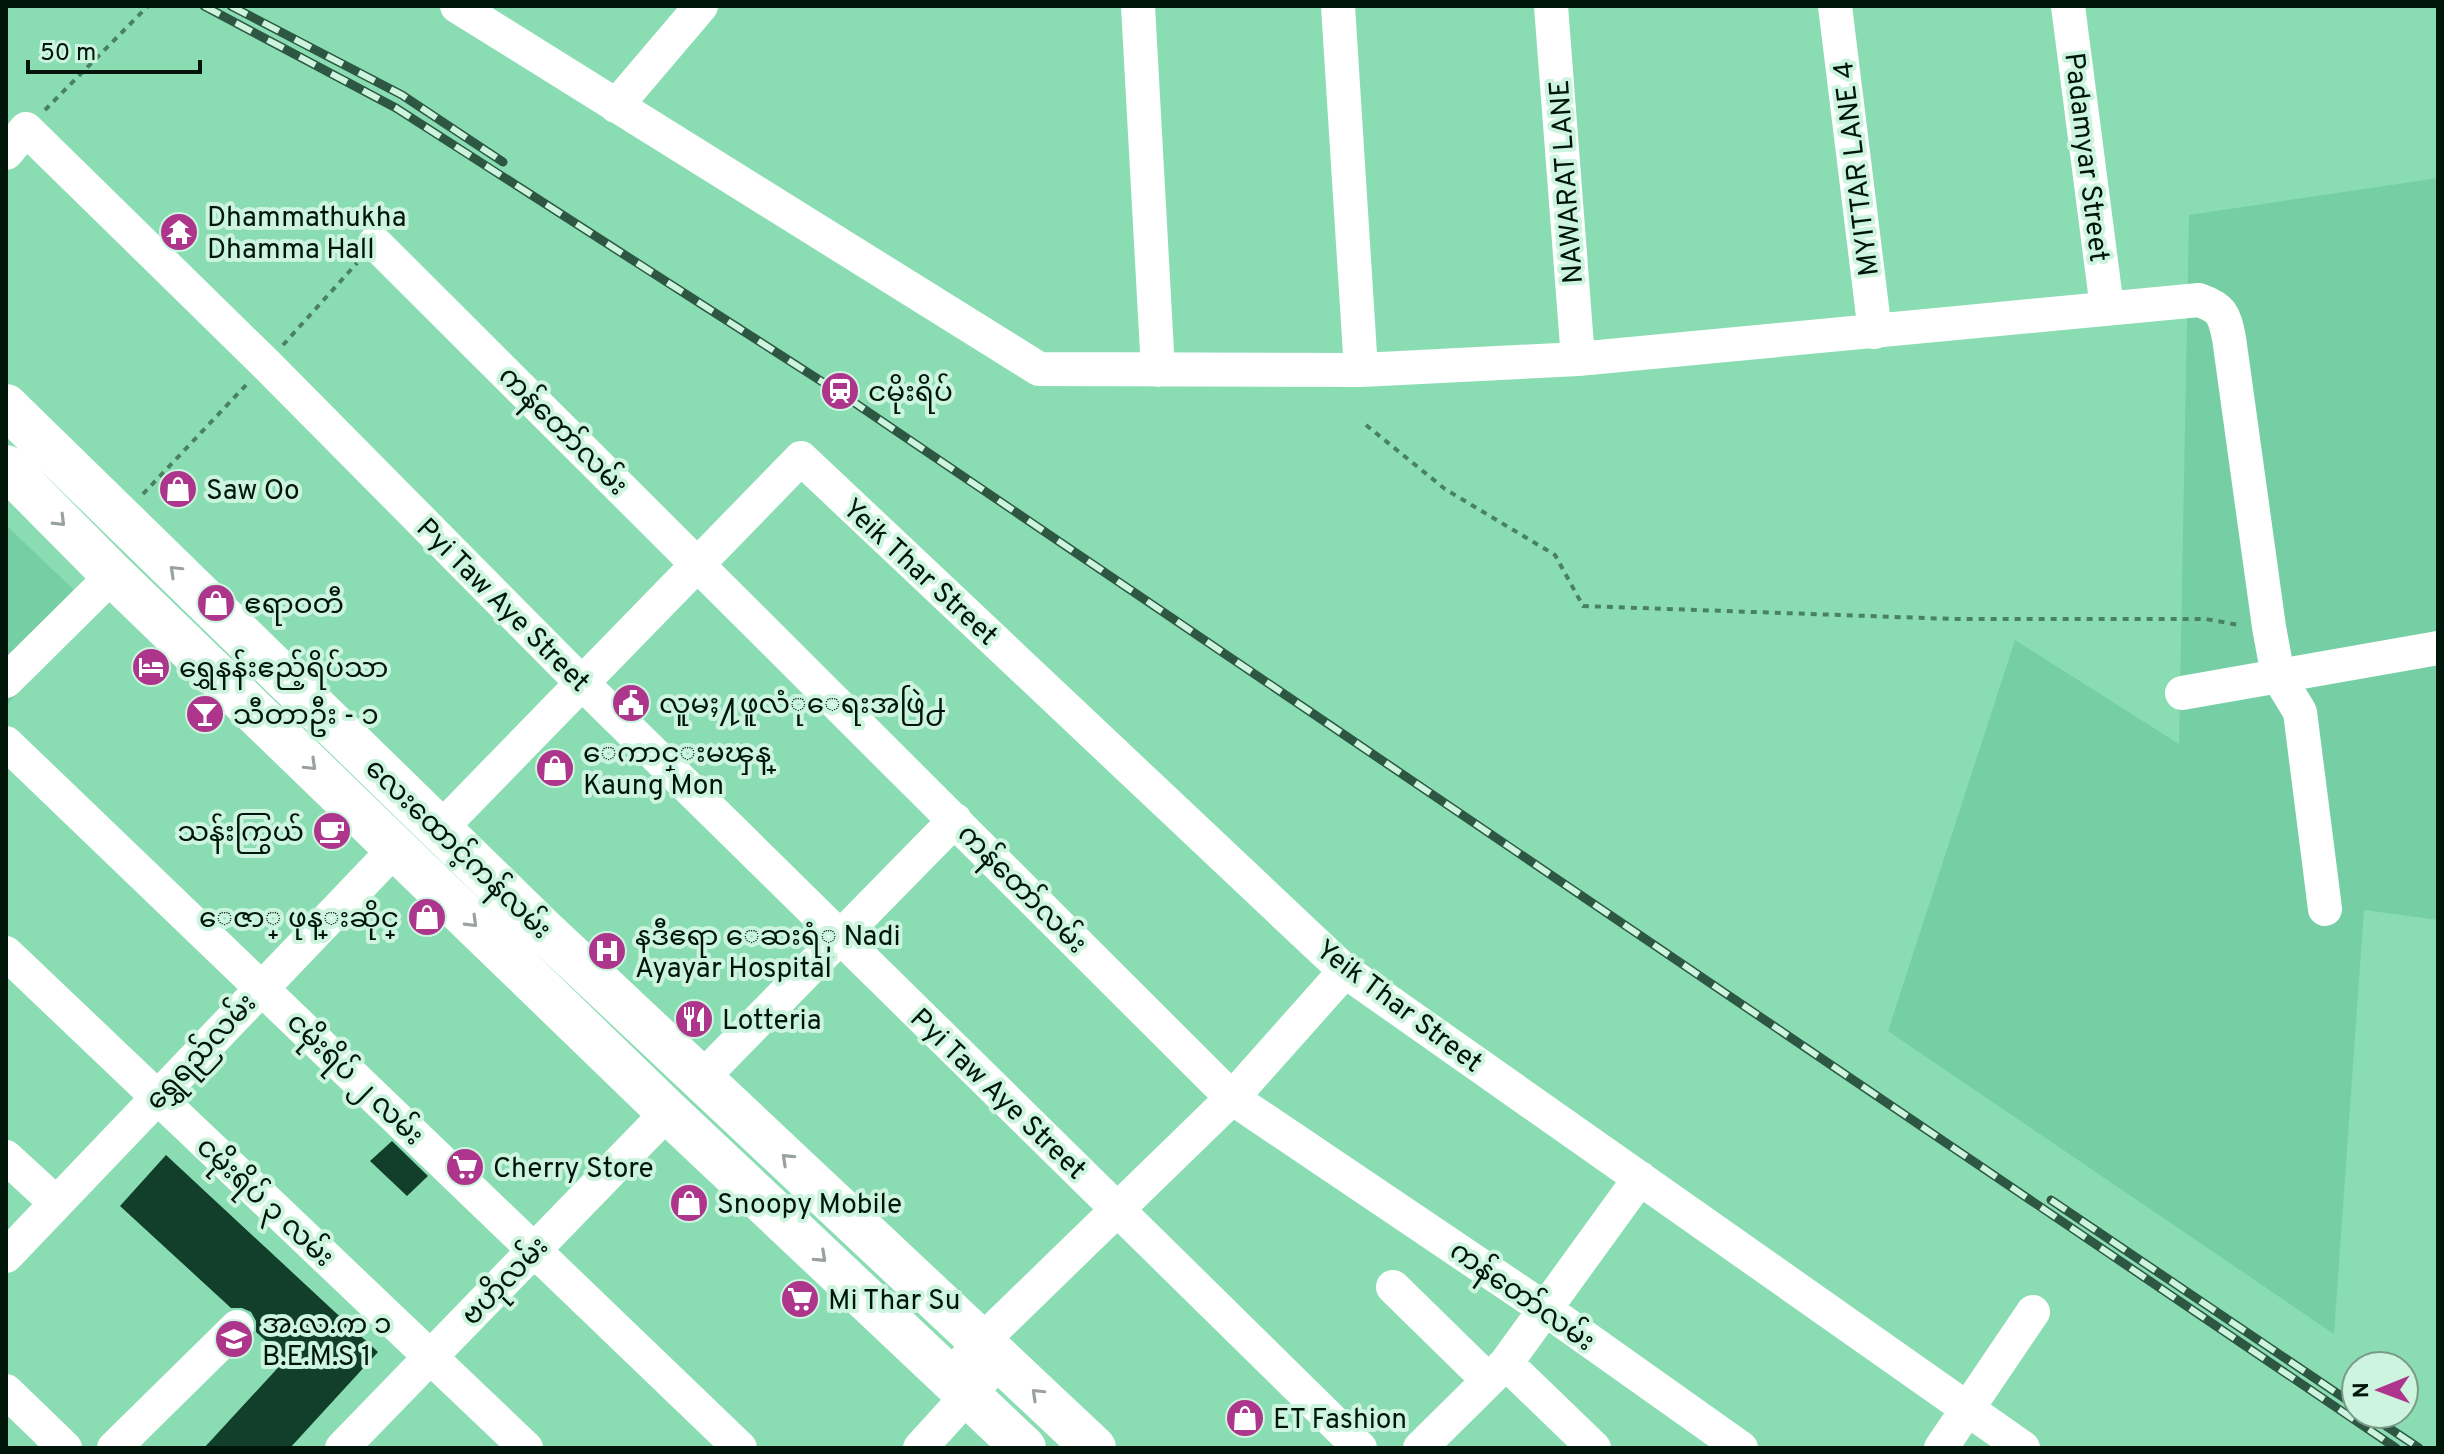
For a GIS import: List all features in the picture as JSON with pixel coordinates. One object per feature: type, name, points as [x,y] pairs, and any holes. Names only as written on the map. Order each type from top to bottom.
[{"type":"main road","name":"လေးထောင့်ကန်လမ်း","points":[[6,406],[542,929],[1094,1448]]},
{"type":"main road","name":"လေးထောင့်ကန်လမ်း","points":[[6,467],[511,961],[1024,1448]]},
{"type":"main road","points":[[511,961],[542,929]]},
{"type":"main road","points":[[668,1112],[701,1079]]},
{"type":"street","points":[[616,106],[701,6]]},
{"type":"street","points":[[1138,6],[1158,370]]},
{"type":"street","points":[[1338,6],[1361,370]]},
{"type":"street","name":"NAWARAT LANE","points":[[1551,6],[1578,359]]},
{"type":"street","name":"MYITTAR LANE 4","points":[[1835,6],[1875,332]]},
{"type":"street","name":"Padamyar Street","points":[[2068,6],[2107,308]]},
{"type":"street","points":[[473,10],[616,106],[1039,369],[1361,370],[1578,359],[2199,300],[2216,305],[2225,318],[2278,676],[2300,712],[2325,909]]},
{"type":"street","name":"Pyi Taw Aye Street","points":[[16,141],[266,364],[581,682],[1360,1448]]},
{"type":"street","name":"ကန်တော်လမ်း","points":[[375,243],[1232,1098],[1545,1309],[1741,1448]]},
{"type":"street","name":"Yeik Thar Street","points":[[698,563],[801,458],[1345,971],[2023,1448]]},
{"type":"street","points":[[439,830],[698,563]]},
{"type":"street","points":[[6,681],[113,575]]},
{"type":"street","points":[[2182,693],[2438,648]]},
{"type":"street","name":"ငမိုးရိပ် ၂ လမ်း","points":[[6,743],[740,1448]]},
{"type":"street","points":[[701,1079],[955,820]]},
{"type":"street","name":"ရွှေရည်လမ်း","points":[[6,1256],[396,848]]},
{"type":"street","name":"ငမိုးရိပ် ၃ လမ်း","points":[[6,953],[526,1448]]},
{"type":"street","points":[[920,1448],[959,1387],[991,1350],[1117,1209],[1232,1098],[1345,971]]},
{"type":"street","name":"ဗဟိုလမ်း","points":[[342,1448],[668,1112]]},
{"type":"street","points":[[6,1157],[56,1203]]},
{"type":"street","points":[[1420,1448],[1497,1371],[1640,1178]]},
{"type":"street","points":[[1393,1287],[1594,1448]]},
{"type":"street","points":[[1941,1448],[2033,1312]]},
{"type":"street","points":[[114,1448],[237,1327]]},
{"type":"street","points":[[6,1391],[65,1448]]},
{"type":"path","points":[[16,141],[148,6]]},
{"type":"path","points":[[138,500],[375,243]]},
{"type":"path","points":[[1366,425],[1445,489],[1555,555],[1583,606],[1954,619],[2206,619],[2269,627]]},
{"type":"shaded area","points":[[2438,178],[2438,920],[2364,910],[2334,1334],[1888,1031],[2015,640],[2179,744],[2189,215]]},
{"type":"shaded area","points":[[6,525],[96,611],[6,706]]},
{"type":"building","points":[[392,1141],[428,1176],[407,1196],[370,1161]]},
{"type":"building","points":[[166,1155],[378,1352],[290,1448],[204,1448],[286,1359],[256,1332],[256,1321],[251,1312],[231,1308],[120,1206]]},
{"type":"railway","points":[[204,6],[396,108],[849,399],[2396,1448]]},
{"type":"railway","points":[[231,6],[402,95],[503,162]]},
{"type":"railway","points":[[2051,1200],[2340,1395]]},
{"type":"railway","points":[[2392,1430],[2419,1448]]},
{"type":"place","name":"Dhammathukha Dhamma Hall","points":[[179,232]]},
{"type":"place","name":"ငမိုးရိပ်","points":[[840,391]]},
{"type":"place","name":"Saw Oo","points":[[178,489]]},
{"type":"place","name":"ဧရာဝတီ","points":[[216,603]]},
{"type":"place","name":"ရွှေနန်းဧည့်ရိပ်သာ","points":[[151,667]]},
{"type":"place","name":"လူမႈ႔ဖူလံုေရးအဖြဲ႕","points":[[631,703]]},
{"type":"place","name":"သီတာဦး - ၁","points":[[205,714]]},
{"type":"place","name":"ေကာင္းမၾန္ Kaung Mon","points":[[555,768]]},
{"type":"place","name":"သန်းကြွယ်","points":[[332,831]]},
{"type":"place","name":"ေဇာ္ ဖုန္းဆိုင္","points":[[427,917]]},
{"type":"place","name":"နဒီဧရာ ေဆးရံု Nadi Ayayar Hospital","points":[[607,951]]},
{"type":"place","name":"Lotteria","points":[[694,1019]]},
{"type":"place","name":"Cherry Store","points":[[465,1167]]},
{"type":"place","name":"Snoopy Mobile","points":[[689,1203]]},
{"type":"place","name":"Mi Thar Su","points":[[800,1299]]},
{"type":"place","name":"အ.လ.က ၁ B.E.M.S 1","points":[[234,1339]]},
{"type":"place","name":"ET Fashion","points":[[1245,1418]]}]
